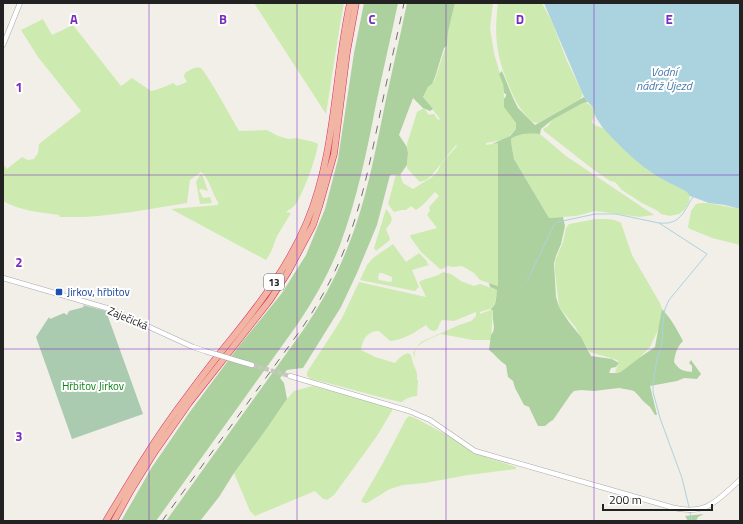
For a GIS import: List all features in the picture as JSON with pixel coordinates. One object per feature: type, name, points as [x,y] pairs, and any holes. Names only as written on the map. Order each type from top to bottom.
[{"type":"highway","name":"13","points":[[106,521],[149,450],[184,400],[268,291],[283,268],[307,223],[317,192],[327,152],[341,51],[350,3]]},
{"type":"highway","name":"13","points":[[114,521],[154,453],[189,403],[270,300],[288,272],[313,225],[334,154],[347,52],[356,3]]},
{"type":"street","points":[[3,45],[20,3]]},
{"type":"street","name":"Zaječická","points":[[3,278],[110,309],[193,347],[252,365]]},
{"type":"street","points":[[290,376],[409,411],[430,420],[475,451],[669,507],[690,510],[703,509],[714,503],[740,480]]},
{"type":"green space","points":[[254,3],[344,3],[326,114]]},
{"type":"green space","points":[[364,3],[398,3],[361,175],[352,210],[331,266],[297,325],[156,521],[121,521],[152,467],[189,413],[239,346],[282,293],[306,255],[325,209],[338,159],[354,53]]},
{"type":"green space","points":[[407,3],[455,3],[448,32],[447,46],[444,48],[432,84],[428,87],[423,97],[433,109],[430,111],[423,108],[413,98],[399,135],[407,147],[407,165],[400,175],[390,175],[377,225],[357,273],[341,307],[303,368],[287,370],[280,378],[284,383],[287,399],[234,473],[219,497],[200,521],[166,521],[304,329],[338,270],[354,232],[365,196]]},
{"type":"green space","points":[[455,3],[493,3],[490,28],[494,53],[503,84],[504,106],[517,126],[507,138],[486,143],[486,145],[498,143],[498,286],[480,280],[474,273],[462,266],[448,266],[440,269],[421,252],[411,238],[411,235],[437,228],[427,215],[430,211],[429,207],[439,196],[435,192],[416,210],[411,206],[406,210],[394,212],[388,204],[396,174],[400,174],[403,183],[413,189],[432,177],[457,146],[456,145],[432,175],[426,180],[420,182],[407,168],[407,144],[417,112],[424,108],[429,115],[434,114],[438,120],[440,119],[423,97],[428,87],[435,79],[447,46],[448,32]]},
{"type":"green space","points":[[498,3],[542,3],[552,22],[567,61],[582,92],[580,99],[538,123],[528,118],[517,103],[501,65],[496,35]]},
{"type":"green space","points":[[43,19],[52,35],[73,25],[121,86],[132,78],[151,91],[173,83],[177,86],[187,82],[184,77],[185,73],[193,68],[200,68],[212,84],[239,131],[267,130],[288,139],[296,138],[318,144],[303,191],[296,204],[286,212],[291,213],[277,236],[271,252],[266,260],[171,209],[218,205],[208,181],[201,172],[190,180],[187,203],[132,212],[84,217],[60,217],[59,215],[23,209],[3,201],[3,164],[7,169],[22,157],[28,160],[34,159],[38,153],[39,144],[81,111],[38,57],[21,30]]},
{"type":"green space","points":[[502,71],[518,108],[535,125],[584,97],[588,102],[583,103],[552,120],[541,129],[540,134],[525,134],[511,139],[514,159],[549,218],[563,217],[565,226],[561,244],[554,263],[556,297],[559,307],[581,337],[591,356],[612,359],[619,363],[616,367],[611,368],[609,373],[618,373],[622,371],[655,347],[662,309],[678,332],[683,341],[679,346],[674,362],[682,370],[692,372],[692,366],[689,363],[691,360],[701,374],[697,379],[684,378],[677,381],[650,386],[657,415],[655,415],[650,407],[634,391],[619,388],[594,391],[581,390],[574,391],[571,394],[553,420],[545,426],[538,426],[529,407],[524,405],[513,381],[508,377],[506,365],[489,350],[491,335],[494,328],[493,310],[491,309],[495,303],[497,290],[490,287],[489,283],[498,286],[498,143],[492,144],[510,136],[516,129],[516,123],[504,107],[504,99],[506,94],[504,93],[503,84],[499,74]]},
{"type":"green space","points":[[583,103],[587,103],[593,107],[595,113],[592,122],[594,125],[605,129],[631,156],[653,173],[689,193],[689,202],[685,209],[679,214],[670,216],[661,214],[622,190],[615,182],[610,181],[594,170],[544,131],[543,129],[548,126],[552,120]]},
{"type":"green space","points":[[527,133],[540,134],[566,156],[654,215],[639,217],[595,211],[576,216],[549,218],[514,159],[511,139]]},
{"type":"green space","points":[[202,174],[208,191],[201,189],[199,190],[203,198],[210,197],[212,203],[200,204],[196,182]]},
{"type":"green space","points":[[702,203],[740,209],[740,245],[712,238],[688,227],[691,211],[696,204]]},
{"type":"green space","points":[[386,209],[392,218],[386,229],[390,239],[376,251],[374,248]]},
{"type":"green space","points":[[596,219],[613,220],[621,223],[632,255],[662,309],[659,328],[650,347],[639,358],[618,373],[615,372],[619,363],[617,360],[590,352],[576,328],[559,307],[555,261],[563,242],[566,228],[569,224]]},
{"type":"green space","points":[[393,244],[406,262],[419,253],[429,265],[412,270],[419,287],[415,291],[360,280],[367,265],[373,258]],"holes":[[[379,273],[392,277],[392,281],[379,280]]]},
{"type":"green space","points":[[443,272],[451,274],[461,281],[474,286],[480,284],[497,290],[493,308],[480,312],[480,314],[493,309],[491,340],[473,340],[441,334],[426,341],[416,348],[421,342],[471,321],[476,316],[476,312],[454,321],[442,320],[437,330],[434,331],[430,330],[426,325],[400,339],[390,341],[379,331],[372,332],[366,336],[361,350],[375,357],[395,363],[399,358],[408,353],[411,355],[417,373],[417,396],[406,399],[402,402],[311,379],[307,376],[307,372],[342,318],[359,282],[426,297],[419,282]]},
{"type":"green space","name":"Hřbitov Jirkov","points":[[83,305],[106,311],[143,414],[72,439],[36,337],[49,317],[50,319],[64,313],[67,315],[69,311],[84,307]]},
{"type":"green space","points":[[312,386],[393,409],[377,436],[334,495],[327,500],[323,499],[315,491],[255,516],[250,511],[234,473],[294,391]]},
{"type":"green space","points":[[409,416],[452,438],[468,449],[488,458],[516,467],[516,469],[403,485],[390,489],[367,503],[364,503],[361,501]]},
{"type":"green space","points":[[704,514],[698,517],[696,521],[688,521],[685,516]]},
{"type":"water","name":"Vodní nádrž Újezd","points":[[544,3],[740,3],[740,209],[709,203],[690,196],[687,192],[660,178],[644,167],[626,152],[603,128],[596,118],[594,109],[584,97]]},
{"type":"waterway","points":[[689,507],[682,478],[660,418],[653,392],[653,383],[657,359],[662,342],[665,309],[669,300],[707,254],[659,223],[677,220],[693,197]]},
{"type":"waterway","points":[[527,281],[554,225],[558,222],[595,214],[616,214],[659,223]]},
{"type":"waterway","points":[[690,512],[692,521]]},
{"type":"tunnel","points":[[252,365],[290,376]]},
{"type":"railway","points":[[162,521],[302,328],[336,269],[345,248],[362,194],[404,3]]},
{"type":"place","name":"Jirkov, hřbitov","points":[[59,292]]}]
